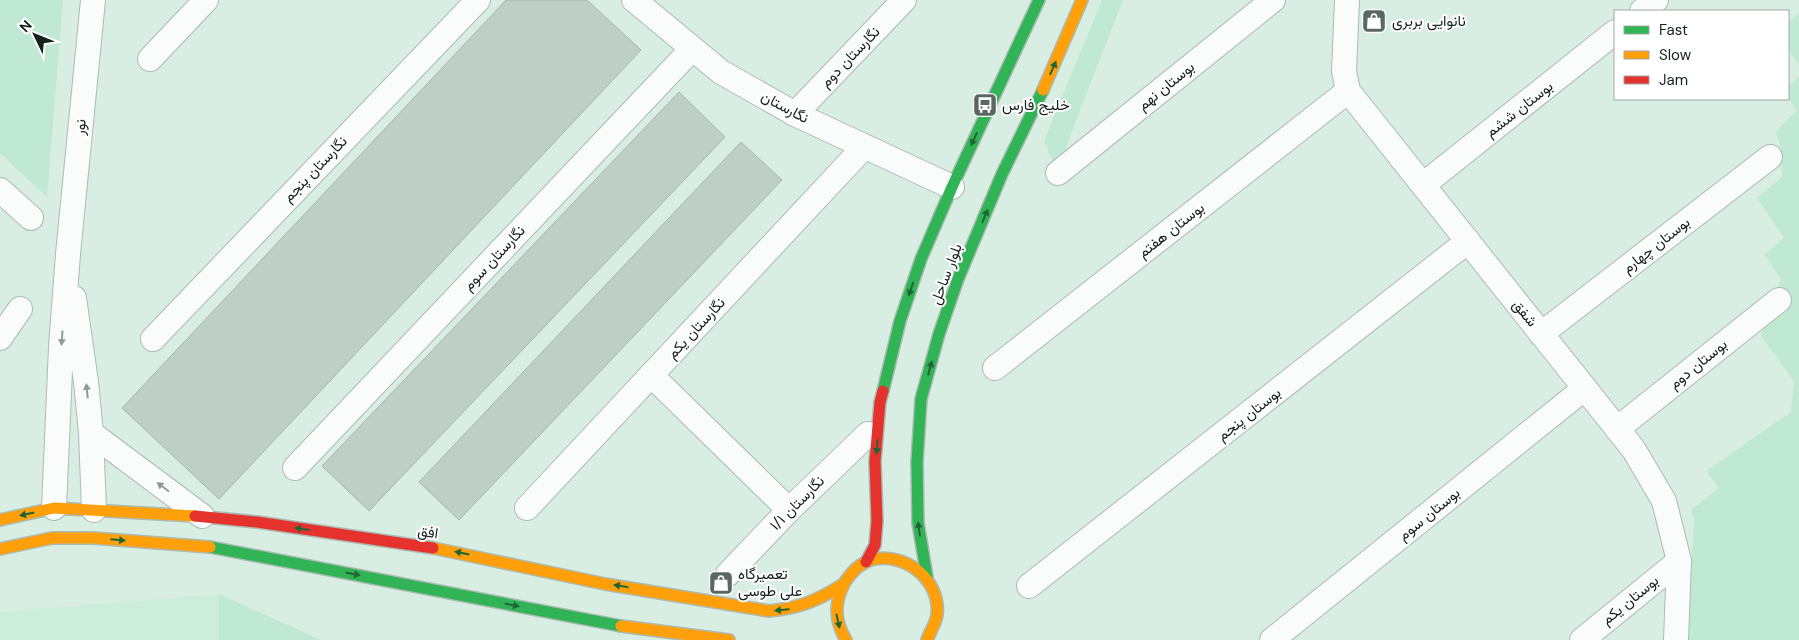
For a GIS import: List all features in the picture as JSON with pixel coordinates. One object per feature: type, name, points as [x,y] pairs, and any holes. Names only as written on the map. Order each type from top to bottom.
[{"type":"main road","name":"بلوار ساحل","points":[[866,562],[875,545],[877,521],[876,461],[880,402],[900,321],[921,259],[952,187],[1039,0]]},
{"type":"main road","name":"بلوار ساحل","points":[[938,608],[935,592],[927,577],[918,523],[917,462],[921,399],[939,334],[958,279],[1002,174],[1051,72],[1082,0]]},
{"type":"main road","name":"افق","points":[[0,520],[93,524],[202,516],[257,522],[449,550],[605,584],[769,611],[797,608],[821,599],[842,585]]},
{"type":"main road","name":"افق","points":[[0,549],[53,523],[93,524],[609,624],[729,640]]},
{"type":"main road","points":[[846,640],[840,632],[836,617],[836,601],[842,585],[852,571],[866,562],[882,558],[899,559],[914,566],[927,577]]},
{"type":"main road","points":[[938,608],[945,627]]},
{"type":"main road","points":[[928,640],[935,625],[938,608]]},
{"type":"street","name":"نور","points":[[68,254],[93,0]]},
{"type":"street","points":[[150,59],[206,0]]},
{"type":"street","name":"نگارستان پنجم","points":[[153,339],[478,0]]},
{"type":"street","name":"نگارستان دوم","points":[[795,114],[904,0]]},
{"type":"street","name":"بوستان نهم","points":[[1058,172],[1273,0]]},
{"type":"street","name":"شفق","points":[[1347,0],[1344,71],[1348,91],[1634,450],[1664,501],[1679,561],[1676,640]]},
{"type":"street","points":[[1643,10],[1656,0]]},
{"type":"street","name":"نگارستان","points":[[642,3],[692,49],[721,72],[795,114],[952,187]]},
{"type":"street","name":"بوستان ششم","points":[[1423,185],[1614,33]]},
{"type":"street","name":"نگارستان سوم","points":[[295,468],[692,49]]},
{"type":"street","name":"بوستان هفتم","points":[[995,368],[1348,91]]},
{"type":"street","name":"نگارستان یکم","points":[[527,508],[864,147]]},
{"type":"street","name":"بوستان چهارم","points":[[1541,334],[1770,157]]},
{"type":"street","points":[[4,200],[31,218]]},
{"type":"street","name":"بوستان پنجم","points":[[1029,586],[1468,242]]},
{"type":"street","points":[[68,254],[86,382],[91,433],[93,524]]},
{"type":"street","points":[[53,523],[61,348],[68,254]]},
{"type":"street","name":"بوستان دوم","points":[[1617,429],[1779,300]]},
{"type":"street","points":[[0,338],[20,309]]},
{"type":"street","points":[[651,375],[789,510]]},
{"type":"street","name":"بوستان سوم","points":[[1272,640],[1585,388]]},
{"type":"street","points":[[91,433],[202,516]]},
{"type":"street","name":"نگارستان ۱/۱","points":[[728,574],[789,510],[868,434]]},
{"type":"street","name":"بوستان یکم","points":[[1582,640],[1679,561]]},
{"type":"shaded area","points":[[0,0],[63,0],[47,197],[0,153]]},
{"type":"shaded area","points":[[1102,0],[1123,0],[1069,139],[1058,173],[1044,141]]},
{"type":"shaded area","points":[[1799,13],[1799,65],[1789,50],[1789,21]]},
{"type":"shaded area","points":[[1799,76],[1799,640],[1688,640],[1694,520],[1691,510],[1719,488],[1706,471],[1791,412],[1794,381],[1761,336],[1781,279],[1764,255],[1784,238],[1757,198],[1782,177],[1781,150],[1776,131],[1797,110],[1789,99],[1789,85]]},
{"type":"shaded area","points":[[219,594],[219,640],[0,640],[0,612]]},
{"type":"shaded area","points":[[219,594],[321,640],[219,640]]},
{"type":"building","points":[[506,0],[587,0],[641,50],[219,499],[122,408]]},
{"type":"building","points":[[679,92],[725,137],[369,511],[322,466]]},
{"type":"building","points":[[741,142],[782,180],[459,520],[419,482]]},
{"type":"traffic: fast","points":[[883,391],[900,321],[921,259],[952,187],[1039,0]]},
{"type":"traffic: fast","points":[[927,577],[918,523],[917,462],[921,399],[939,334],[958,279],[1002,174],[1043,90]]},
{"type":"traffic: fast","points":[[210,547],[621,626]]},
{"type":"traffic: slow","points":[[1043,90],[1082,0]]},
{"type":"traffic: slow","points":[[0,520],[54,508],[195,516]]},
{"type":"traffic: slow","points":[[0,549],[52,538],[93,538],[210,547]]},
{"type":"traffic: slow","points":[[433,548],[605,584],[769,611],[807,603],[842,585]]},
{"type":"traffic: slow","points":[[846,640],[839,625],[837,611],[841,589],[847,579],[860,566],[867,561],[884,558],[908,564],[927,580],[933,590],[937,602],[937,615],[927,640]]},
{"type":"traffic: slow","points":[[621,626],[729,640]]},
{"type":"traffic: jam","points":[[866,562],[875,545],[877,521],[875,461],[880,402],[883,391]]},
{"type":"traffic: jam","points":[[195,516],[257,522],[433,548]]},
{"type":"place","name":"نانوایی بربری","points":[[1374,21]]},
{"type":"place","name":"خلیج فارس","points":[[985,105]]},
{"type":"place","name":"تعمیرگاه علی طوسی","points":[[721,583]]}]
